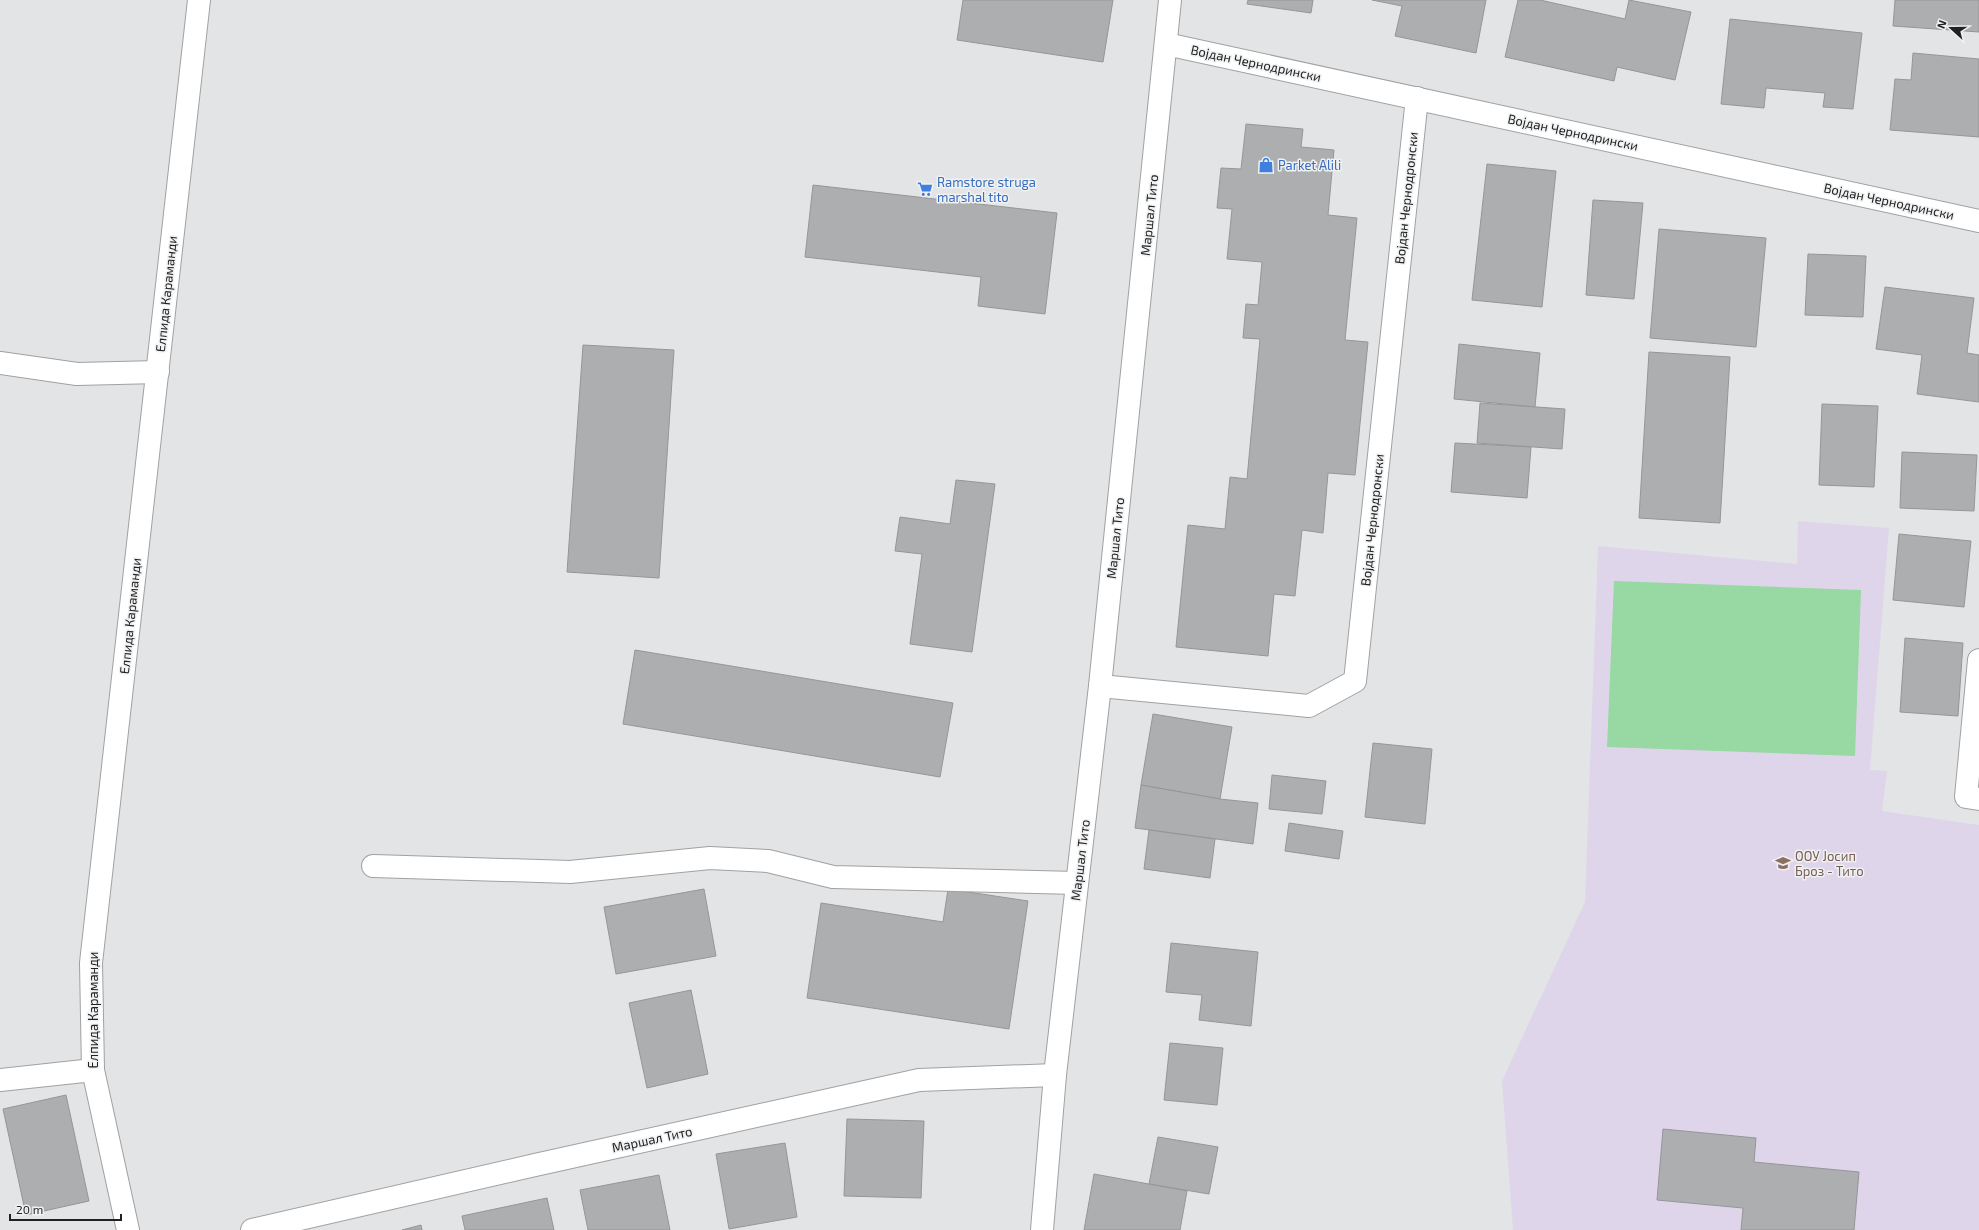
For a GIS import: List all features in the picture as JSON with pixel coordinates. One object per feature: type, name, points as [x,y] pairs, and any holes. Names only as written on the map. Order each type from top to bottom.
[{"type":"street","name":"Елпида Караманди","points":[[128,1230],[93,1070],[91,963],[200,0]]},
{"type":"street","name":"Маршал Тито","points":[[1042,1230],[1055,1075],[1100,686],[1170,0]]},
{"type":"street","name":"Војдан Чернодрински","points":[[1166,44],[1979,221]]},
{"type":"street","name":"Војдан Чернодронски","points":[[1100,686],[1309,706],[1355,680],[1417,98]]},
{"type":"street","points":[[0,363],[77,374],[158,372]]},
{"type":"street","points":[[1979,660],[1966,797],[1979,799]]},
{"type":"street","points":[[373,866],[570,872],[710,858],[768,861],[833,877],[1077,883]]},
{"type":"street","points":[[0,1080],[93,1070]]},
{"type":"street","name":"Маршал Тито","points":[[252,1230],[535,1164],[919,1080],[1055,1075]]},
{"type":"shaded area","name":"ООУ Јосип Броз - Тито","points":[[1798,521],[1889,528],[1870,770],[1887,771],[1882,811],[1979,825],[1979,1230],[1513,1230],[1502,1081],[1585,902],[1598,546],[1797,564]]},
{"type":"green space","points":[[1614,581],[1861,590],[1855,756],[1607,747]]},
{"type":"building","points":[[963,0],[1113,0],[1103,62],[957,40]]},
{"type":"building","points":[[1248,0],[1313,0],[1311,13],[1247,4]]},
{"type":"building","points":[[1372,0],[1486,0],[1476,53],[1395,36],[1402,6]]},
{"type":"building","points":[[1518,0],[1540,0],[1625,19],[1629,0],[1691,12],[1675,80],[1617,67],[1614,81],[1505,57]]},
{"type":"building","points":[[1895,0],[1979,0],[1979,32],[1893,26]]},
{"type":"building","points":[[1730,19],[1862,33],[1853,109],[1823,107],[1825,93],[1766,88],[1764,108],[1721,104]]},
{"type":"building","points":[[1913,53],[1979,59],[1979,137],[1890,130],[1895,79],[1911,80]]},
{"type":"building","points":[[1246,124],[1303,129],[1301,147],[1334,150],[1328,215],[1357,218],[1345,340],[1368,342],[1355,475],[1328,473],[1323,533],[1302,530],[1295,596],[1274,594],[1268,656],[1176,647],[1188,525],[1225,529],[1230,477],[1247,479],[1260,339],[1243,338],[1246,304],[1258,305],[1262,262],[1227,259],[1232,209],[1217,208],[1221,168],[1241,169]]},
{"type":"building","points":[[1487,164],[1556,171],[1542,307],[1472,300]]},
{"type":"building","points":[[813,185],[1057,213],[1045,314],[978,306],[981,277],[805,257]]},
{"type":"building","points":[[1593,200],[1643,203],[1634,299],[1586,295]]},
{"type":"building","points":[[1659,229],[1766,238],[1756,347],[1650,338]]},
{"type":"building","points":[[1808,254],[1866,256],[1863,317],[1805,315]]},
{"type":"building","points":[[1885,287],[1974,298],[1967,353],[1979,355],[1979,402],[1917,394],[1922,355],[1876,349]]},
{"type":"building","points":[[1459,344],[1540,353],[1535,407],[1454,399]]},
{"type":"building","points":[[583,345],[674,350],[659,578],[567,572]]},
{"type":"building","points":[[1649,352],[1730,357],[1720,523],[1639,518]]},
{"type":"building","points":[[1480,403],[1565,409],[1562,449],[1477,443]]},
{"type":"building","points":[[1822,404],[1878,406],[1874,487],[1819,485]]},
{"type":"building","points":[[1455,443],[1531,447],[1527,498],[1451,492]]},
{"type":"building","points":[[1902,452],[1977,455],[1974,511],[1900,508]]},
{"type":"building","points":[[956,480],[995,484],[972,652],[910,644],[922,554],[895,551],[900,517],[950,524]]},
{"type":"building","points":[[1899,534],[1971,541],[1964,607],[1893,600]]},
{"type":"building","points":[[1905,638],[1963,643],[1958,716],[1900,712]]},
{"type":"building","points":[[635,650],[953,703],[940,777],[623,724]]},
{"type":"building","points":[[1153,714],[1232,727],[1220,799],[1141,785]]},
{"type":"building","points":[[1373,743],[1432,749],[1425,824],[1365,817]]},
{"type":"building","points":[[1272,775],[1326,781],[1322,814],[1269,809]]},
{"type":"building","points":[[1141,785],[1220,799],[1258,803],[1253,844],[1135,828]]},
{"type":"building","points":[[1289,823],[1343,831],[1339,859],[1285,851]]},
{"type":"building","points":[[1149,830],[1215,839],[1210,878],[1144,869]]},
{"type":"building","points":[[704,889],[716,956],[616,974],[604,907]]},
{"type":"building","points":[[948,889],[1028,901],[1009,1029],[807,998],[821,903],[943,922]]},
{"type":"building","points":[[1171,943],[1258,952],[1251,1026],[1199,1020],[1202,995],[1166,992]]},
{"type":"building","points":[[691,990],[708,1074],[647,1088],[629,1003]]},
{"type":"building","points":[[1170,1043],[1223,1048],[1217,1105],[1164,1100]]},
{"type":"building","points":[[66,1095],[89,1201],[26,1215],[3,1109]]},
{"type":"building","points":[[847,1119],[924,1121],[921,1198],[844,1196]]},
{"type":"building","points":[[1663,1129],[1756,1138],[1754,1162],[1859,1172],[1854,1230],[1741,1230],[1743,1208],[1657,1200]]},
{"type":"building","points":[[1158,1137],[1218,1147],[1209,1194],[1149,1184]]},
{"type":"building","points":[[785,1143],[797,1217],[729,1229],[716,1154]]},
{"type":"building","points":[[1094,1174],[1187,1191],[1180,1230],[1084,1230]]},
{"type":"building","points":[[659,1175],[670,1230],[588,1230],[580,1190]]},
{"type":"building","points":[[547,1198],[554,1230],[465,1230],[462,1216]]},
{"type":"building","points":[[421,1225],[422,1230],[402,1230]]},
{"type":"place","name":"Parket Alili","points":[[1266,165]]},
{"type":"place","name":"Ramstore struga marshal tito","points":[[925,189]]},
{"type":"place","name":"ООУ Јосип Броз - Тито","points":[[1783,863]]}]
